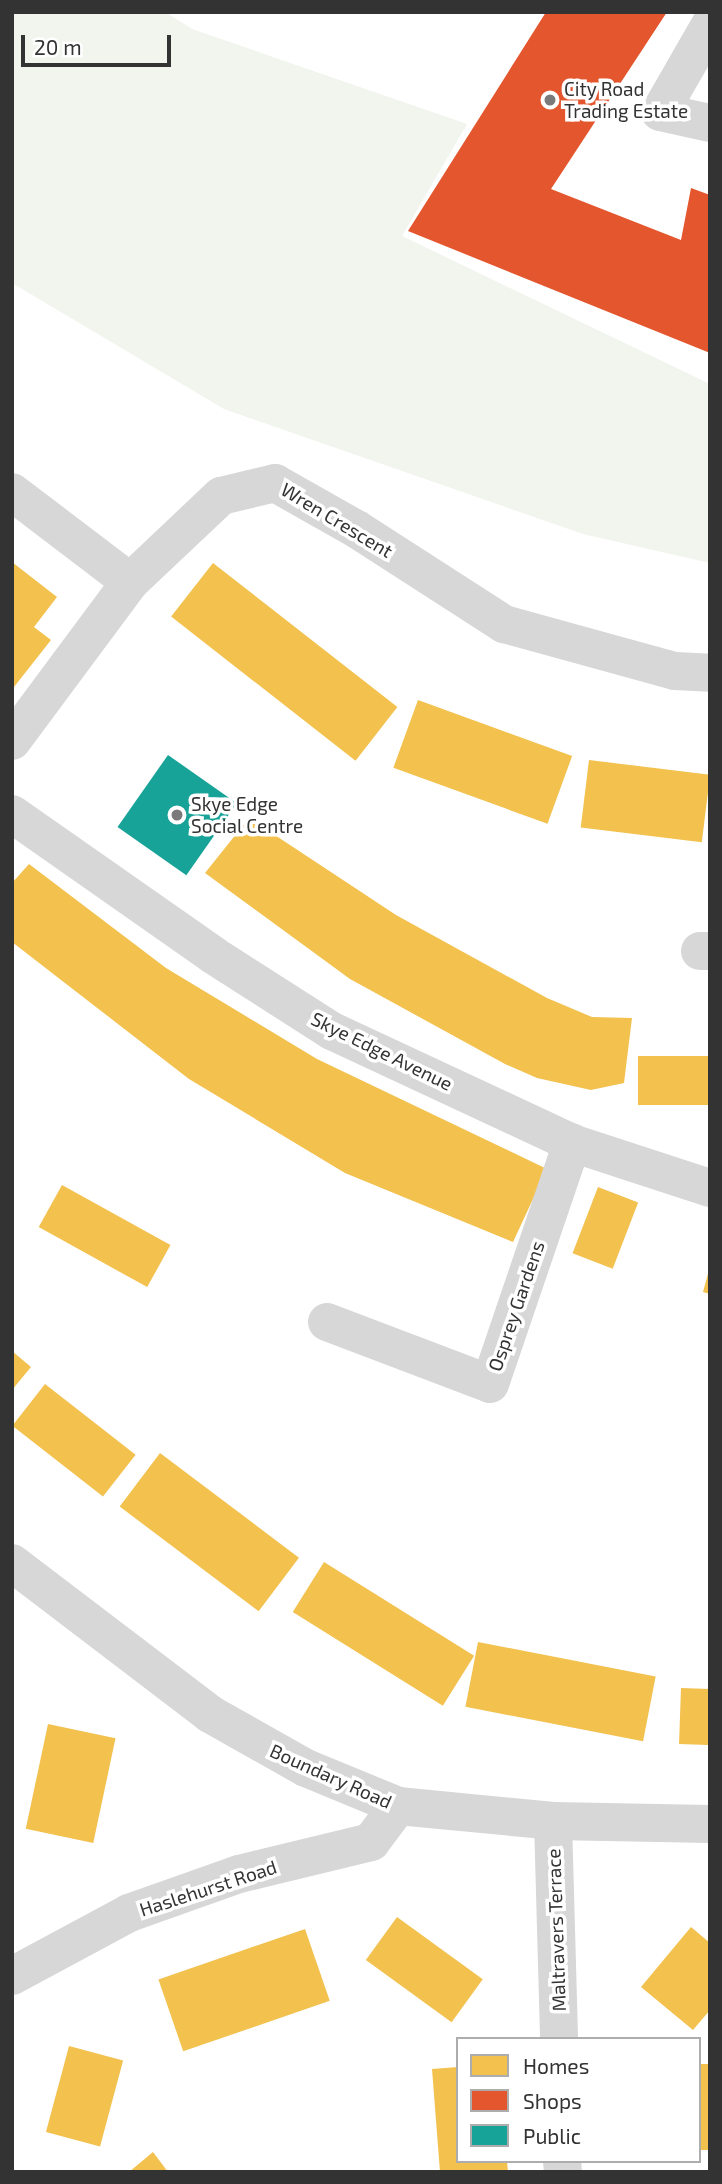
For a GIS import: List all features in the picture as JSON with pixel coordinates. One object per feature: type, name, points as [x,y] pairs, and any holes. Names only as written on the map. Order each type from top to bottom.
[{"type":"street","points":[[710,26],[660,112],[710,123]]},
{"type":"street","name":"Wren Crescent","points":[[12,741],[130,582],[221,496],[275,483],[358,530],[504,624],[675,671],[710,673]]},
{"type":"street","points":[[12,492],[130,582]]},
{"type":"street","name":"Skye Edge Avenue","points":[[12,814],[213,955],[332,1031],[572,1143],[710,1188]]},
{"type":"street","name":"Osprey Gardens","points":[[327,1322],[490,1384],[572,1143]]},
{"type":"street","name":"Boundary Road","points":[[12,1563],[210,1714],[306,1768],[398,1806],[553,1821],[710,1825]]},
{"type":"street","name":"Haslehurst Road","points":[[12,1976],[129,1913],[239,1874],[371,1842],[398,1806]]},
{"type":"street","name":"Maltravers Terrace","points":[[553,1821],[559,2037]]},
{"type":"shaded area","points":[[12,12],[165,12],[192,29],[467,124],[402,236],[710,384],[710,563],[583,534],[224,409],[12,283]]},
{"type":"building: Homes","points":[[12,562],[57,597],[34,627],[51,640],[14,687]]},
{"type":"building: Homes","points":[[213,563],[397,707],[356,761],[171,617]]},
{"type":"building: Homes","points":[[418,700],[572,756],[547,824],[393,768]]},
{"type":"building: Homes","points":[[589,760],[710,775],[702,842],[581,827]]},
{"type":"building: Homes","points":[[249,818],[396,915],[547,998],[592,1017],[632,1018],[624,1083],[591,1090],[537,1078],[505,1064],[350,979],[205,873]]},
{"type":"building: Homes","points":[[29,864],[166,968],[317,1059],[547,1169],[513,1242],[345,1173],[189,1079],[12,942],[12,883]]},
{"type":"building: Homes","points":[[638,1056],[710,1056],[710,1105],[638,1105]]},
{"type":"building: Homes","points":[[62,1185],[170,1245],[147,1287],[39,1227]]},
{"type":"building: Homes","points":[[598,1187],[638,1202],[613,1269],[573,1253]]},
{"type":"building: Homes","points":[[710,1270],[710,1294],[703,1292]]},
{"type":"building: Homes","points":[[12,1351],[31,1367],[12,1390]]},
{"type":"building: Homes","points":[[45,1384],[136,1455],[103,1497],[12,1426]]},
{"type":"building: Homes","points":[[160,1453],[299,1558],[259,1611],[120,1507]]},
{"type":"building: Homes","points":[[324,1562],[474,1656],[443,1706],[293,1612]]},
{"type":"building: Homes","points":[[478,1642],[656,1677],[643,1741],[465,1707]]},
{"type":"building: Homes","points":[[681,1688],[710,1689],[708,1745],[679,1744]]},
{"type":"building: Homes","points":[[48,1724],[115,1738],[93,1843],[26,1829]]},
{"type":"building: Homes","points":[[397,1917],[483,1979],[452,2022],[366,1960]]},
{"type":"building: Homes","points":[[691,1927],[710,1943],[710,2010],[693,2030],[641,1987]]},
{"type":"building: Homes","points":[[305,1929],[330,2001],[183,2051],[158,1979]]},
{"type":"building: Homes","points":[[69,2046],[123,2060],[100,2146],[46,2132]]},
{"type":"building: Homes","points":[[701,2064],[710,2064],[710,2150],[701,2150]]},
{"type":"building: Homes","points":[[456,2067],[456,2163],[507,2163],[508,2172],[440,2172],[432,2069]]},
{"type":"building: Homes","points":[[153,2152],[168,2172],[129,2172]]},
{"type":"building: Shops","name":"City Road Trading Estate","points":[[546,12],[667,12],[551,189],[681,240],[691,188],[710,195],[710,353],[408,231]]},
{"type":"building: Public","name":"Skye Edge Social Centre","points":[[168,755],[237,803],[186,875],[118,827]]},
{"type":"place","name":"City Road Trading Estate","points":[[550,100]]},
{"type":"place","name":"Skye Edge Social Centre","points":[[177,815]]}]
